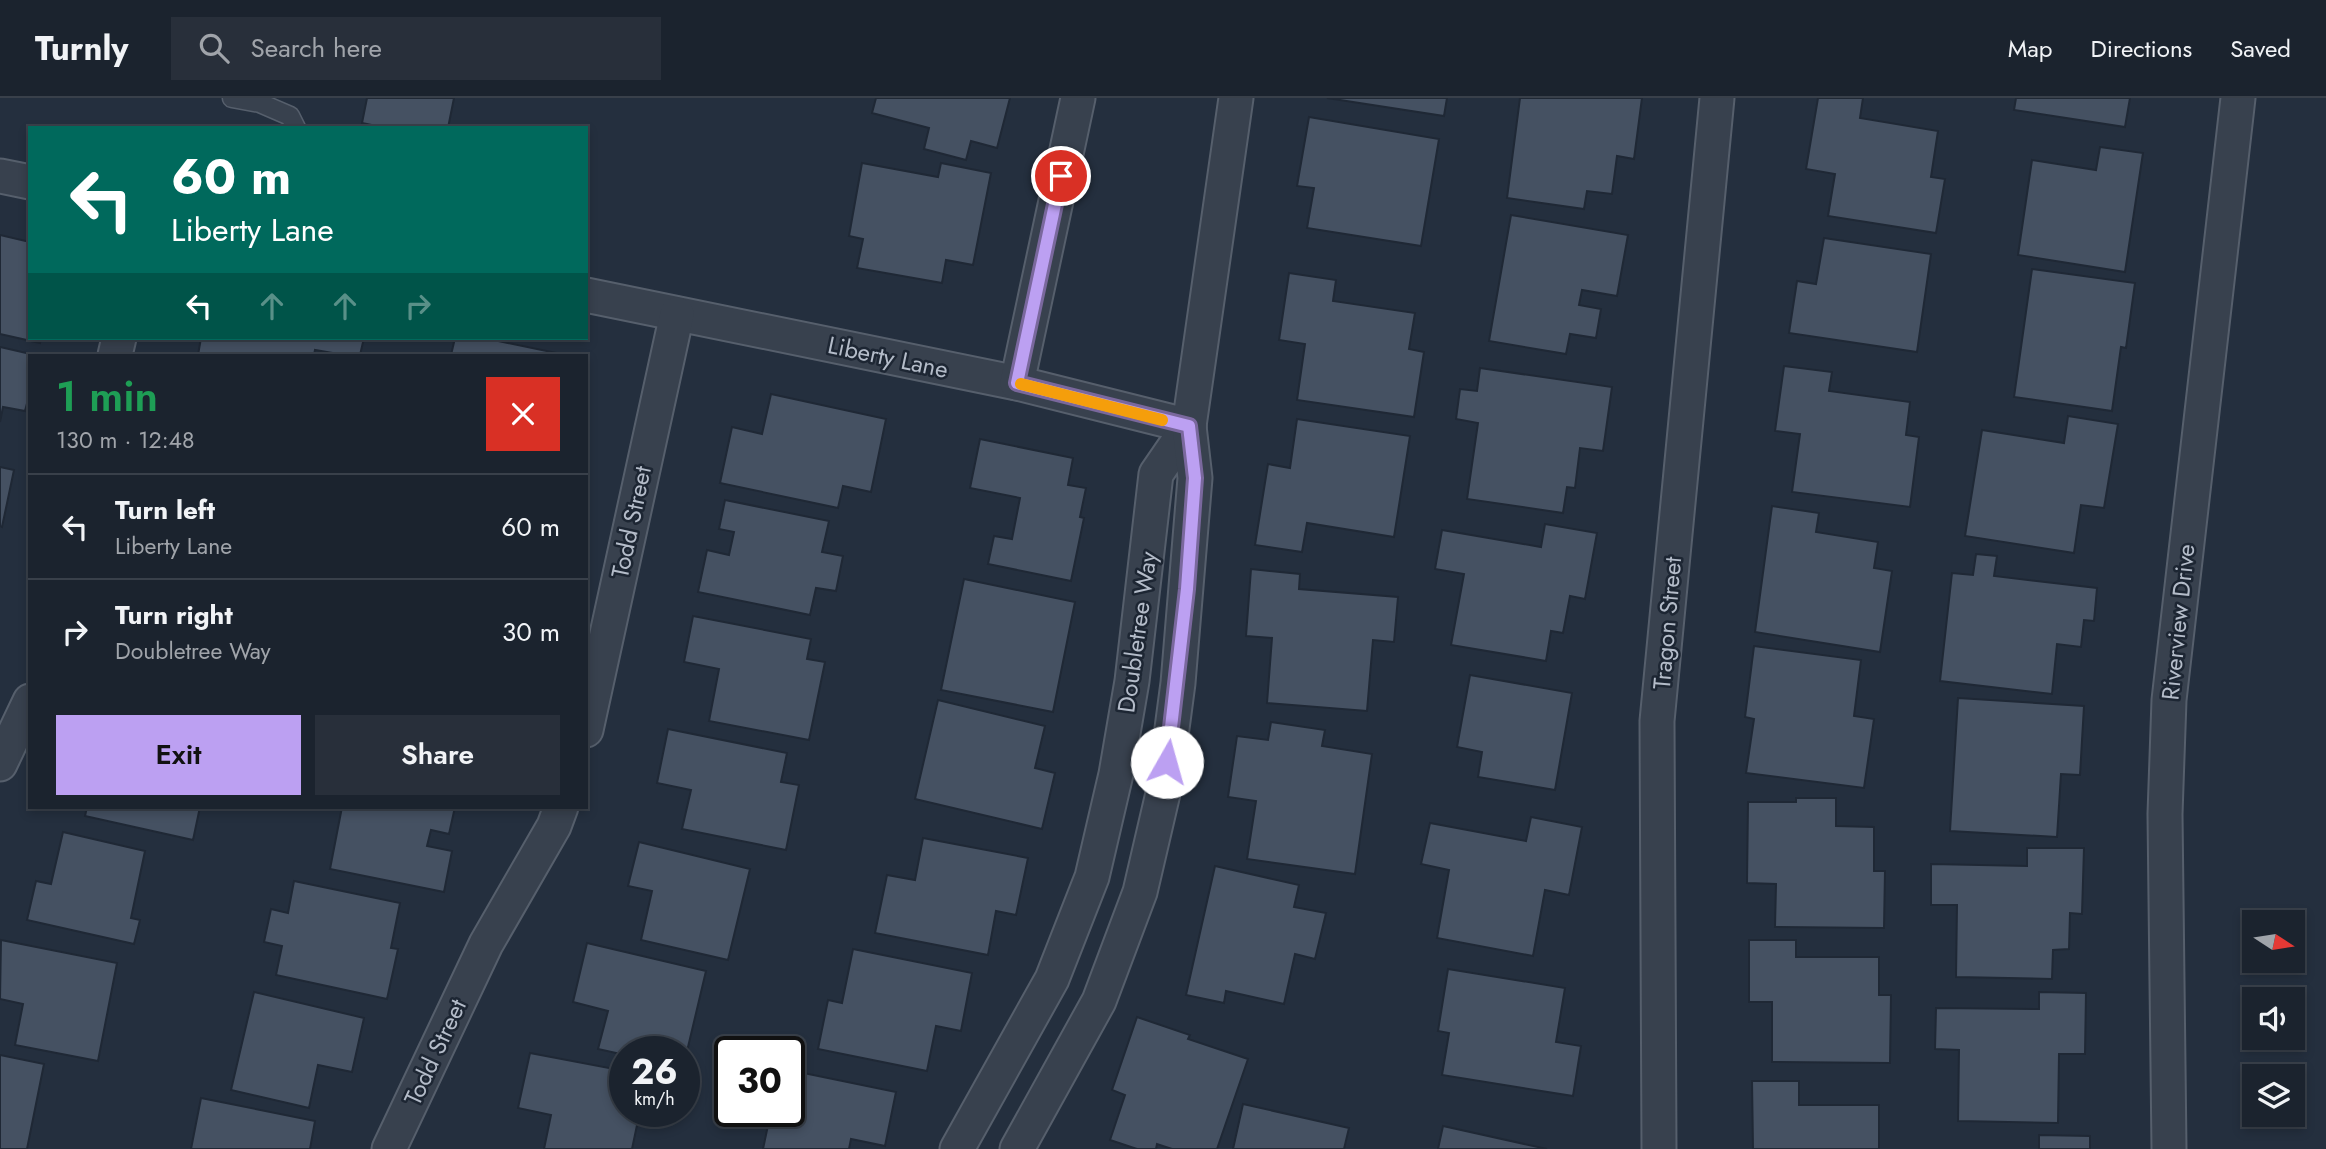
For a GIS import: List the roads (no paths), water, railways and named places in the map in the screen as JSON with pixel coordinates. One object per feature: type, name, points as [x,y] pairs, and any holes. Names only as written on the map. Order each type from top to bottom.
[{"type":"street","points":[[1017,383],[1078,98]]},
{"type":"street","name":"Doubletree Way","points":[[1017,1149],[1099,1001],[1140,892],[1164,789],[1178,683],[1195,478],[1189,426],[1236,98]]},
{"type":"street","name":"Tragon Street","points":[[1659,1149],[1657,721],[1717,98]]},
{"type":"street","name":"Riverview Drive","points":[[2169,1149],[2165,828],[2169,700],[2238,98]]},
{"type":"street","points":[[0,176],[28,182]]},
{"type":"street","name":"Liberty Lane","points":[[588,295],[1017,383],[1189,426]]},
{"type":"street","name":"Todd Street","points":[[588,721],[677,314]]},
{"type":"street","name":"Doubletree Way","points":[[957,1149],[1052,979],[1092,877],[1116,774],[1132,681],[1156,474],[1189,426]]},
{"type":"street","points":[[0,764],[28,705]]},
{"type":"street","name":"Todd Street","points":[[389,1149],[486,944],[554,826],[560,809]]},
{"type":"lane","points":[[232,98],[260,103],[290,116],[295,126]]}]
